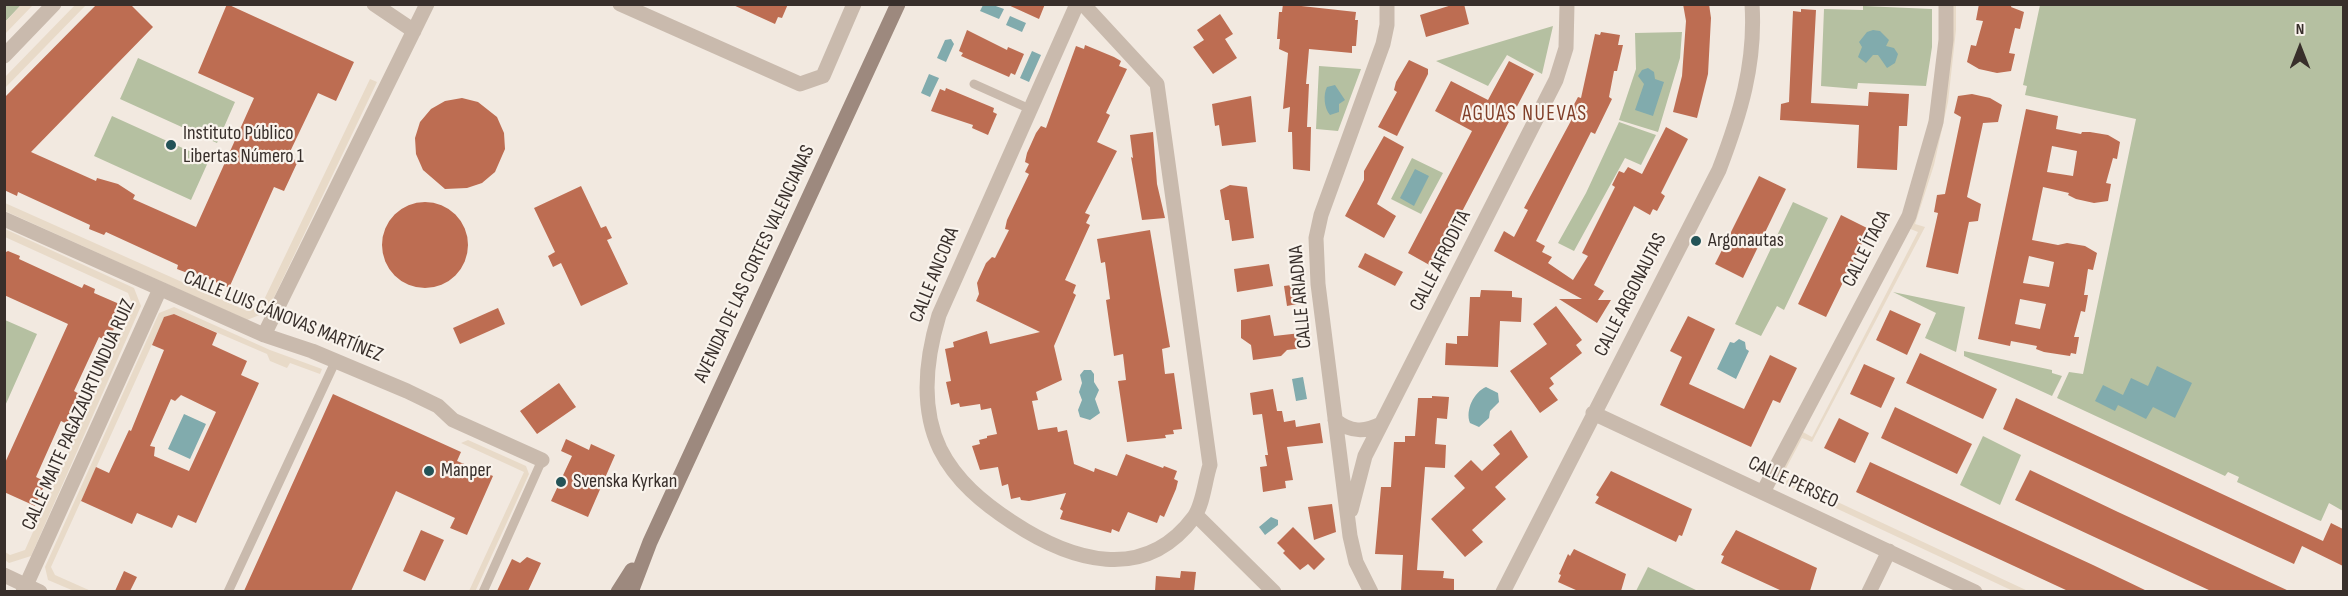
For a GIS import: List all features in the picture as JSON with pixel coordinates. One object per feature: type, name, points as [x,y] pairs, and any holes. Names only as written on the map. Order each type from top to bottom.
[{"type":"main road","name":"AVENIDA DE LAS CORTES VALENCIANAS","points":[[631,591],[650,542],[898,4]]},
{"type":"main road","name":"AVENIDA DE LAS CORTES VALENCIANAS","points":[[618,591],[650,542]]},
{"type":"street","points":[[4,56],[54,4]]},
{"type":"street","points":[[374,4],[414,31]]},
{"type":"street","points":[[264,335],[427,4]]},
{"type":"street","points":[[620,4],[800,84],[823,76],[854,4]]},
{"type":"street","name":"CALLE ANCORA","points":[[1077,4],[944,305],[931,342],[927,397],[940,448],[955,472],[972,492],[1042,542],[1064,552],[1103,560],[1138,557],[1175,539],[1196,515],[1210,465],[1157,84],[1083,4]]},
{"type":"street","name":"CALLE ARIADNA","points":[[1371,591],[1356,562],[1350,536],[1318,284],[1316,238],[1321,215],[1383,44],[1387,25],[1387,4]]},
{"type":"street","name":"CALLE AFRODITA","points":[[1350,536],[1350,513],[1360,470],[1381,424],[1556,80],[1566,48],[1567,4]]},
{"type":"street","name":"CALLE ARGONAUTAS","points":[[1506,590],[1726,152],[1745,99],[1751,64],[1752,4]]},
{"type":"street","name":"CALLE ÍTACA","points":[[1763,492],[1909,216],[1936,122],[1945,52],[1946,4]]},
{"type":"street","name":"CALLE LUIS CÁNOVAS MARTÍNEZ","points":[[4,219],[264,335],[336,360],[407,391],[438,406],[453,420],[543,460]]},
{"type":"street","name":"CALLE MAITE PAGAZAURTUNDUA RUIZ","points":[[24,588],[160,290]]},
{"type":"street","name":"CALLE PERSEO","points":[[1593,413],[1975,591]]},
{"type":"street","points":[[1335,420],[1352,430],[1363,431],[1381,424]]},
{"type":"street","points":[[1196,515],[1274,591]]},
{"type":"street","points":[[1869,591],[1889,551]]},
{"type":"street","points":[[4,575],[24,588],[40,591]]},
{"type":"lane","points":[[974,84],[1030,110]]},
{"type":"lane","points":[[228,591],[336,360]]},
{"type":"lane","points":[[483,591],[543,460]]},
{"type":"green space","points":[[4,5],[21,5],[5,22]]},
{"type":"green space","points":[[2040,5],[2343,5],[2343,511],[2329,503],[2321,521],[2318,520],[2237,482],[2239,477],[2228,472],[2225,476],[2057,398],[2069,372],[2083,374],[2136,119],[2025,95],[2027,86],[2023,85]]},
{"type":"green space","points":[[1863,6],[1932,9],[1932,47],[1926,86],[1858,83],[1857,89],[1821,86],[1824,9],[1863,10]]},
{"type":"green space","points":[[1553,26],[1542,74],[1507,55],[1488,86],[1436,61]]},
{"type":"green space","points":[[1682,32],[1680,58],[1658,132],[1619,120],[1636,69],[1635,33]]},
{"type":"green space","points":[[138,58],[235,102],[217,143],[120,99]]},
{"type":"green space","points":[[1319,66],[1361,69],[1338,131],[1316,129]]},
{"type":"green space","points":[[112,116],[209,160],[191,200],[94,156]]},
{"type":"green space","points":[[1619,122],[1656,135],[1641,165],[1625,158],[1574,251],[1558,243],[1586,193]]},
{"type":"green space","points":[[1412,158],[1443,173],[1421,214],[1391,199]]},
{"type":"green space","points":[[1793,202],[1828,218],[1784,310],[1777,306],[1761,336],[1735,324]]},
{"type":"green space","points":[[1893,292],[1965,307],[1956,352],[1925,338],[1936,313]]},
{"type":"green space","points":[[5,320],[37,334],[5,406]]},
{"type":"green space","points":[[1964,351],[2052,370],[2052,373],[2062,376],[2052,396],[1964,356]]},
{"type":"green space","points":[[1983,436],[2021,455],[2000,505],[1960,485]]},
{"type":"green space","points":[[1648,567],[1698,591],[1636,591]]},
{"type":"shaded area","points":[[76,4],[86,5],[5,88],[5,77]]},
{"type":"shaded area","points":[[21,5],[33,5],[5,34],[5,22]]},
{"type":"shaded area","points":[[1951,5],[1956,5],[1956,30],[1948,102],[1934,165],[1915,224],[1925,227],[1812,442],[1802,438],[1782,476],[2028,591],[2013,591],[1780,482],[1777,478],[1801,431],[1812,437],[1918,232],[1908,228]]},
{"type":"shaded area","points":[[370,79],[377,82],[267,312],[247,320],[5,211],[5,203],[247,311],[261,306]]},
{"type":"shaded area","points":[[5,229],[134,288],[141,306],[31,556],[9,563],[5,560],[5,552],[10,555],[25,550],[133,306],[128,293],[5,237]]},
{"type":"shaded area","points":[[174,307],[270,350],[322,369],[320,374],[290,363],[287,368],[270,361],[267,354],[174,314],[164,318],[51,567],[55,575],[91,591],[74,591],[48,580],[45,567],[159,313]]},
{"type":"shaded area","points":[[468,440],[526,466],[529,474],[475,592],[469,591],[524,472],[461,443]]},
{"type":"water","points":[[983,5],[993,5],[1004,9],[999,19],[980,11]]},
{"type":"water","points":[[1010,16],[1026,23],[1022,32],[1006,25]]},
{"type":"water","points":[[1880,31],[1889,40],[1886,46],[1894,48],[1898,54],[1895,63],[1887,68],[1878,55],[1873,55],[1866,63],[1858,57],[1862,47],[1859,42],[1867,32]]},
{"type":"water","points":[[951,39],[954,44],[946,62],[937,58],[945,40]]},
{"type":"water","points":[[1032,51],[1041,55],[1029,82],[1020,78]]},
{"type":"water","points":[[1648,68],[1654,72],[1655,79],[1664,82],[1653,116],[1635,110],[1644,84],[1638,76],[1642,70]]},
{"type":"water","points":[[929,74],[939,78],[930,97],[921,93]]},
{"type":"water","points":[[1335,85],[1345,100],[1339,104],[1339,112],[1330,115],[1325,105],[1325,93],[1327,87]]},
{"type":"water","points":[[1415,169],[1429,176],[1414,206],[1400,198]]},
{"type":"water","points":[[1739,339],[1745,342],[1746,349],[1749,351],[1736,379],[1717,369],[1730,342],[1734,343]]},
{"type":"water","points":[[2157,366],[2192,383],[2175,418],[2153,407],[2146,419],[2118,405],[2115,411],[2095,401],[2103,385],[2123,395],[2131,378],[2148,386]]},
{"type":"water","points":[[1084,370],[1091,370],[1094,374],[1094,382],[1099,390],[1095,399],[1100,413],[1090,420],[1080,417],[1078,410],[1082,400],[1079,392],[1082,383],[1080,375]]},
{"type":"water","points":[[1303,377],[1307,399],[1296,401],[1292,379]]},
{"type":"water","points":[[1486,387],[1498,393],[1499,402],[1490,411],[1489,418],[1479,427],[1470,423],[1470,407],[1474,397]]},
{"type":"water","points":[[184,414],[206,424],[190,459],[168,449]]},
{"type":"water","points":[[1271,517],[1278,520],[1278,525],[1265,535],[1259,527]]},
{"type":"building","points":[[97,4],[130,4],[153,27],[31,152],[96,181],[97,178],[118,184],[135,195],[133,199],[196,227],[254,98],[198,73],[227,4],[354,62],[336,101],[318,93],[288,156],[298,161],[284,191],[274,187],[229,288],[191,271],[190,274],[177,269],[178,265],[106,232],[104,235],[89,229],[90,225],[18,192],[17,196],[4,190],[4,98]]},
{"type":"building","points":[[731,4],[788,4],[782,18],[778,17],[775,24]]},
{"type":"building","points":[[1006,4],[1045,4],[1039,19]]},
{"type":"building","points":[[1283,4],[1356,12],[1355,20],[1358,20],[1356,46],[1352,46],[1352,53],[1309,49],[1306,84],[1309,84],[1307,127],[1311,127],[1310,171],[1293,169],[1292,132],[1288,132],[1290,107],[1283,109],[1288,53],[1279,49],[1280,39],[1277,39],[1279,12],[1282,12]]},
{"type":"building","points":[[1455,4],[1464,4],[1469,24],[1426,37],[1420,15]]},
{"type":"building","points":[[1683,4],[1709,4],[1711,18],[1708,74],[1697,118],[1673,112],[1682,76],[1686,21]]},
{"type":"building","points":[[1979,4],[2012,4],[2011,7],[2024,12],[2020,29],[2015,28],[2009,53],[2015,54],[2011,71],[1997,73],[1979,69],[1967,62],[1971,45],[1976,46],[1983,21],[1976,20]]},
{"type":"building","points":[[1801,9],[1816,10],[1811,103],[1868,106],[1869,92],[1909,94],[1907,126],[1899,126],[1897,170],[1857,168],[1859,125],[1780,120],[1781,104],[1789,102],[1793,11],[1801,12]]},
{"type":"building","points":[[1220,14],[1233,34],[1225,39],[1237,58],[1213,74],[1193,47],[1204,40],[1197,30]]},
{"type":"building","points":[[967,30],[1007,50],[1008,47],[1024,54],[1015,75],[1011,73],[1009,77],[961,56],[963,53],[959,51]]},
{"type":"building","points":[[1601,32],[1620,35],[1618,45],[1623,45],[1617,71],[1614,71],[1609,97],[1612,99],[1595,134],[1591,132],[1536,241],[1545,246],[1542,252],[1552,257],[1548,263],[1573,280],[1588,256],[1582,253],[1615,187],[1612,185],[1619,171],[1624,173],[1628,167],[1642,174],[1666,127],[1688,139],[1661,193],[1665,196],[1657,211],[1653,209],[1650,215],[1634,206],[1594,285],[1604,291],[1598,300],[1611,300],[1597,323],[1559,299],[1582,299],[1494,251],[1504,231],[1514,237],[1528,210],[1524,208],[1573,117],[1569,114],[1578,97],[1581,98],[1595,34],[1600,35]]},
{"type":"building","points":[[1085,45],[1121,61],[1119,66],[1127,69],[1106,113],[1110,115],[1097,142],[1117,151],[1085,213],[1090,215],[1086,223],[1090,225],[1065,280],[1076,285],[1073,293],[1076,295],[1054,346],[1062,380],[1036,392],[1038,400],[1032,401],[1038,430],[1057,427],[1058,432],[1067,430],[1074,464],[1094,472],[1095,468],[1117,476],[1126,454],[1177,471],[1174,479],[1178,481],[1176,489],[1164,517],[1160,515],[1157,523],[1128,512],[1119,532],[1112,529],[1111,533],[1060,519],[1063,511],[1060,509],[1066,493],[1029,501],[1021,500],[1020,497],[1011,499],[1008,484],[1002,486],[998,467],[980,470],[972,446],[980,444],[979,440],[987,436],[997,434],[991,408],[981,410],[980,404],[960,407],[959,403],[951,405],[946,382],[951,381],[945,349],[954,347],[953,342],[987,331],[990,344],[1040,332],[976,301],[979,294],[977,283],[986,263],[992,257],[995,258],[1009,230],[1005,229],[1007,220],[1029,174],[1025,172],[1029,164],[1025,162],[1036,133],[1041,126],[1046,128],[1076,46],[1084,49]]},
{"type":"building","points":[[1409,60],[1428,69],[1428,74],[1397,136],[1378,127],[1397,92],[1394,90],[1396,82]]},
{"type":"building","points":[[1509,61],[1534,74],[1433,267],[1408,253],[1472,131],[1435,111],[1451,81],[1488,100]]},
{"type":"building","points":[[946,88],[994,108],[993,112],[997,114],[988,135],[972,128],[973,125],[931,111],[940,89],[945,91]]},
{"type":"building","points":[[1972,94],[1990,98],[2002,105],[1998,122],[1983,123],[1967,197],[1981,204],[1978,221],[1969,222],[1958,274],[1926,267],[1938,213],[1934,212],[1937,195],[1945,194],[1961,117],[1954,113],[1958,96]]},
{"type":"building","points":[[1251,96],[1256,142],[1222,146],[1219,125],[1215,126],[1212,104]]},
{"type":"building","points":[[462,98],[478,102],[497,117],[504,133],[505,149],[495,172],[482,183],[467,188],[445,189],[423,170],[416,154],[415,138],[420,122],[431,109],[445,101]]},
{"type":"building","points":[[2026,109],[2058,116],[2056,129],[2081,134],[2090,132],[2108,135],[2120,142],[2117,159],[2113,158],[2106,183],[2111,184],[2108,201],[2094,203],[2076,199],[2068,195],[2069,193],[2043,187],[2032,240],[2058,245],[2067,243],[2085,246],[2097,253],[2093,270],[2088,269],[2084,295],[2088,295],[2085,312],[2081,311],[2074,337],[2079,337],[2076,354],[2071,353],[2070,356],[2044,352],[2036,349],[2037,346],[2011,341],[2010,346],[1978,339]],"holes":[[[2052,146],[2077,151],[2073,176],[2047,172]],[[2029,256],[2054,262],[2049,287],[2023,283]],[[2020,299],[2046,304],[2040,329],[2015,324]]]},
{"type":"building","points":[[1153,132],[1157,184],[1165,218],[1142,220],[1131,157],[1133,158],[1130,135]]},
{"type":"building","points":[[1384,136],[1404,147],[1377,204],[1396,216],[1384,238],[1345,216],[1364,180],[1364,171]]},
{"type":"building","points":[[1759,176],[1786,189],[1743,278],[1715,264]]},
{"type":"building","points":[[1230,185],[1247,187],[1254,238],[1232,241],[1229,220],[1225,220],[1220,190]]},
{"type":"building","points":[[581,186],[601,228],[606,226],[612,238],[607,240],[628,284],[581,306],[561,263],[553,267],[548,256],[555,252],[534,208]]},
{"type":"building","points":[[425,202],[441,206],[455,215],[464,229],[468,245],[464,261],[455,275],[441,284],[425,288],[409,284],[395,275],[386,261],[382,245],[386,229],[395,215],[409,206]]},
{"type":"building","points":[[1841,215],[1869,229],[1826,317],[1798,304]]},
{"type":"building","points":[[1150,230],[1170,347],[1162,349],[1165,374],[1174,373],[1182,429],[1173,430],[1174,434],[1165,435],[1166,438],[1127,442],[1118,381],[1126,380],[1123,354],[1114,356],[1106,300],[1110,299],[1105,262],[1101,263],[1097,239]]},
{"type":"building","points":[[8,251],[20,256],[19,259],[82,288],[84,284],[95,289],[94,293],[124,306],[108,342],[99,337],[74,391],[81,395],[67,424],[61,421],[36,477],[46,482],[35,506],[4,492],[4,465],[68,324],[4,295],[4,253]]},
{"type":"building","points":[[1365,253],[1403,272],[1395,286],[1358,267]]},
{"type":"building","points":[[1269,264],[1273,286],[1237,292],[1234,269]]},
{"type":"building","points":[[1299,284],[1302,303],[1287,306],[1284,286]]},
{"type":"building","points":[[1481,290],[1512,291],[1512,297],[1522,298],[1521,322],[1500,321],[1498,367],[1445,365],[1446,343],[1457,344],[1457,336],[1468,336],[1470,297],[1480,297]]},
{"type":"building","points":[[1556,306],[1582,340],[1576,345],[1582,353],[1550,378],[1554,384],[1549,388],[1558,400],[1540,413],[1510,371],[1547,344],[1533,324]]},
{"type":"building","points":[[498,308],[505,324],[460,344],[453,328]]},
{"type":"building","points":[[1890,310],[1921,324],[1907,355],[1876,340]]},
{"type":"building","points":[[174,314],[217,333],[212,345],[247,361],[241,375],[259,383],[196,523],[178,515],[172,528],[137,513],[132,524],[81,501],[96,467],[109,473],[129,430],[131,431],[164,350],[152,345],[164,317]],"holes":[[[181,395],[216,412],[189,471],[154,456],[155,447],[150,446],[171,399],[175,401]]]},
{"type":"building","points":[[1270,315],[1274,336],[1301,333],[1303,348],[1287,350],[1281,356],[1253,360],[1251,345],[1241,338],[1241,320]]},
{"type":"building","points":[[1688,316],[1715,329],[1689,384],[1744,409],[1770,355],[1797,368],[1780,403],[1773,400],[1751,447],[1660,405],[1682,357],[1670,351]]},
{"type":"building","points":[[1920,353],[1997,389],[1983,419],[1906,383]]},
{"type":"building","points":[[1864,364],[1895,378],[1881,408],[1850,394]]},
{"type":"building","points":[[559,383],[576,407],[537,434],[520,411]]},
{"type":"building","points":[[1273,389],[1277,411],[1282,411],[1284,422],[1295,420],[1296,427],[1320,423],[1323,443],[1287,447],[1293,480],[1285,481],[1286,488],[1263,492],[1260,467],[1267,466],[1265,455],[1268,455],[1262,414],[1253,415],[1250,393]]},
{"type":"building","points":[[333,394],[461,452],[457,461],[493,476],[467,535],[450,528],[455,518],[396,491],[351,591],[244,591]]},
{"type":"building","points":[[1432,396],[1449,397],[1447,419],[1437,418],[1435,444],[1446,445],[1445,468],[1425,467],[1417,570],[1444,571],[1443,578],[1454,579],[1454,591],[1401,591],[1403,555],[1375,554],[1381,487],[1391,487],[1394,442],[1405,442],[1405,436],[1415,436],[1418,398],[1432,398]]},
{"type":"building","points":[[2016,398],[2323,541],[2331,523],[2343,529],[2343,566],[2302,546],[2294,564],[2003,429]]},
{"type":"building","points":[[1895,407],[1972,444],[1957,474],[1881,438]]},
{"type":"building","points":[[1839,418],[1869,433],[1855,463],[1824,448]]},
{"type":"building","points":[[1511,430],[1528,457],[1495,487],[1506,499],[1472,530],[1483,542],[1465,557],[1431,519],[1465,488],[1454,476],[1471,460],[1482,471],[1500,454],[1493,445]]},
{"type":"building","points":[[566,439],[589,450],[591,444],[615,455],[588,517],[551,501],[572,456],[561,451]]},
{"type":"building","points":[[1870,462],[2147,591],[2068,591],[1932,528],[1856,492]]},
{"type":"building","points":[[2030,470],[2289,591],[2211,591],[2015,500]]},
{"type":"building","points":[[1611,471],[1692,509],[1682,536],[1679,535],[1676,542],[1595,503],[1599,497],[1596,495]]},
{"type":"building","points":[[1332,504],[1336,532],[1314,540],[1308,507]]},
{"type":"building","points":[[1293,527],[1325,559],[1314,570],[1308,564],[1300,570],[1283,553],[1285,551],[1277,543]]},
{"type":"building","points":[[421,530],[444,540],[425,581],[403,571]]},
{"type":"building","points":[[1736,530],[1817,568],[1810,591],[1782,591],[1721,563],[1724,556],[1721,555]]},
{"type":"building","points":[[1574,549],[1626,574],[1621,591],[1578,591],[1558,582],[1568,554],[1570,556]]},
{"type":"building","points":[[527,557],[541,563],[528,591],[497,591],[512,559],[520,563]]},
{"type":"building","points":[[124,571],[137,577],[130,591],[115,591]]},
{"type":"building","points":[[1181,571],[1196,572],[1194,591],[1155,591],[1156,576],[1180,578]]},
{"type":"place","name":"Instituto Público Libertas Número 1","points":[[171,145]]},
{"type":"place","name":"Argonautas","points":[[1696,241]]},
{"type":"place","name":"Manper","points":[[429,471]]},
{"type":"place","name":"Svenska Kyrkan","points":[[561,482]]},
{"type":"district","name":"AGUAS NUEVAS","points":[[1525,115]]}]
